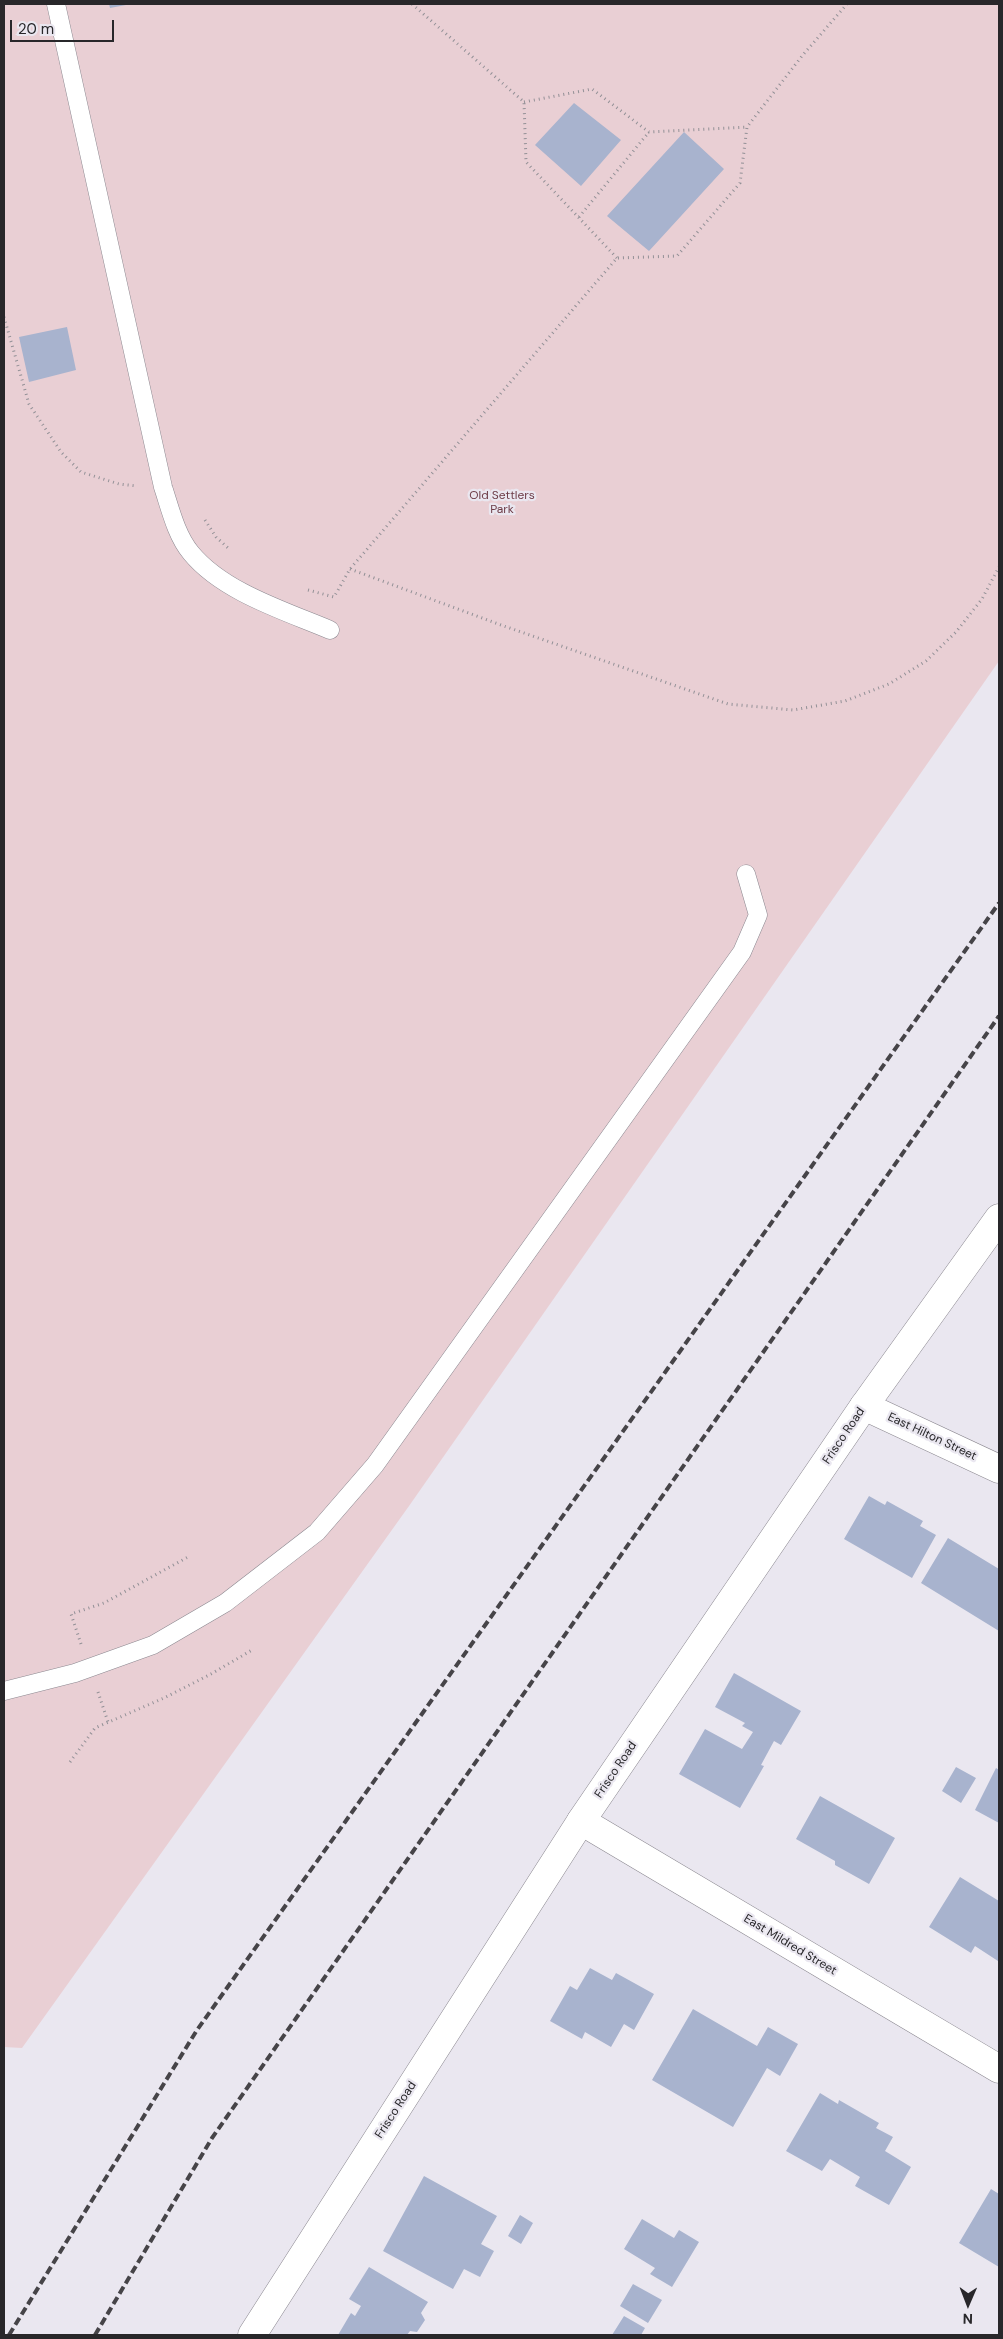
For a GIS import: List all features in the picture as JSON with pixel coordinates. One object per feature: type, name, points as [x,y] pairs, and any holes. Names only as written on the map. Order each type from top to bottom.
[{"type":"street","name":"Frisco Road","points":[[252,2335],[581,1821],[864,1406],[999,1218]]},
{"type":"street","name":"East Hilton Street","points":[[864,1406],[999,1469]]},
{"type":"street","name":"East Mildred Street","points":[[581,1821],[999,2069]]},
{"type":"lane","points":[[56,4],[163,487],[175,526],[190,553],[218,578],[262,602],[330,630]]},
{"type":"lane","points":[[4,1691],[90,1668],[153,1644],[224,1603],[317,1532],[375,1465],[742,952],[758,915],[746,874]]},
{"type":"path","points":[[412,4],[524,102],[526,162],[617,258]]},
{"type":"path","points":[[306,589],[334,597],[350,569],[617,258],[677,256],[740,183],[747,128],[802,56],[847,4]]},
{"type":"path","points":[[524,102],[592,89],[649,132],[747,128]]},
{"type":"path","points":[[579,217],[649,132]]},
{"type":"path","points":[[4,317],[29,404],[61,452],[81,472],[119,484],[163,487]]},
{"type":"path","points":[[203,517],[216,536],[230,550]]},
{"type":"path","points":[[350,569],[501,625],[728,704],[793,710],[845,701],[889,684],[926,661],[956,632],[982,599],[999,567]]},
{"type":"path","points":[[108,1722],[71,1614],[104,1603],[188,1557]]},
{"type":"path","points":[[70,1762],[95,1728],[164,1698],[252,1650]]},
{"type":"green space","name":"Old Settlers Park","points":[[4,4],[999,4],[999,661],[409,1506],[22,2048],[4,2047]]},
{"type":"building","points":[[109,4],[126,4],[126,5],[110,8]]},
{"type":"building","points":[[574,103],[621,140],[581,186],[535,145]]},
{"type":"building","points":[[684,132],[724,169],[649,251],[607,216]]},
{"type":"building","points":[[67,327],[76,370],[29,382],[19,337]]},
{"type":"building","points":[[869,1496],[885,1505],[887,1501],[923,1521],[920,1526],[936,1535],[912,1578],[844,1539]]},
{"type":"building","points":[[948,1538],[999,1569],[999,1631],[921,1583]]},
{"type":"building","points":[[734,1673],[801,1711],[781,1745],[774,1741],[761,1765],[764,1766],[740,1808],[679,1774],[705,1729],[742,1749],[753,1732],[742,1726],[745,1723],[715,1707]]},
{"type":"building","points":[[956,1767],[976,1778],[961,1803],[942,1791]]},
{"type":"building","points":[[996,1768],[999,1770],[999,1823],[975,1810]]},
{"type":"building","points":[[820,1796],[895,1838],[869,1884],[835,1865],[835,1861],[796,1839]]},
{"type":"building","points":[[960,1877],[999,1901],[998,1961],[975,1946],[971,1953],[929,1927]]},
{"type":"building","points":[[590,1968],[612,1980],[616,1973],[654,1994],[634,2030],[624,2024],[611,2047],[585,2032],[582,2039],[550,2021],[570,1986],[577,1990]]},
{"type":"building","points":[[693,2009],[757,2046],[768,2027],[798,2044],[780,2076],[767,2068],[733,2127],[652,2080]]},
{"type":"building","points":[[820,2093],[838,2104],[839,2100],[879,2123],[876,2128],[893,2137],[885,2151],[911,2167],[889,2205],[855,2186],[860,2177],[830,2159],[822,2171],[786,2151]]},
{"type":"building","points":[[424,2176],[497,2216],[481,2244],[494,2251],[480,2277],[464,2269],[453,2289],[383,2251]]},
{"type":"building","points":[[991,2189],[999,2194],[999,2267],[959,2243]]},
{"type":"building","points":[[520,2215],[533,2223],[521,2244],[508,2236]]},
{"type":"building","points":[[642,2219],[674,2238],[679,2230],[699,2242],[672,2287],[650,2274],[655,2268],[624,2249]]},
{"type":"building","points":[[369,2267],[428,2302],[421,2313],[425,2320],[417,2332],[410,2331],[407,2335],[338,2335],[351,2313],[355,2316],[361,2306],[349,2299]]},
{"type":"building","points":[[633,2284],[662,2300],[648,2323],[620,2306]]},
{"type":"building","points":[[624,2316],[645,2328],[641,2335],[612,2335]]},
{"type":"railway","points":[[9,2335],[197,2030],[999,903]]},
{"type":"railway","points":[[95,2335],[212,2138],[999,1016]]}]
